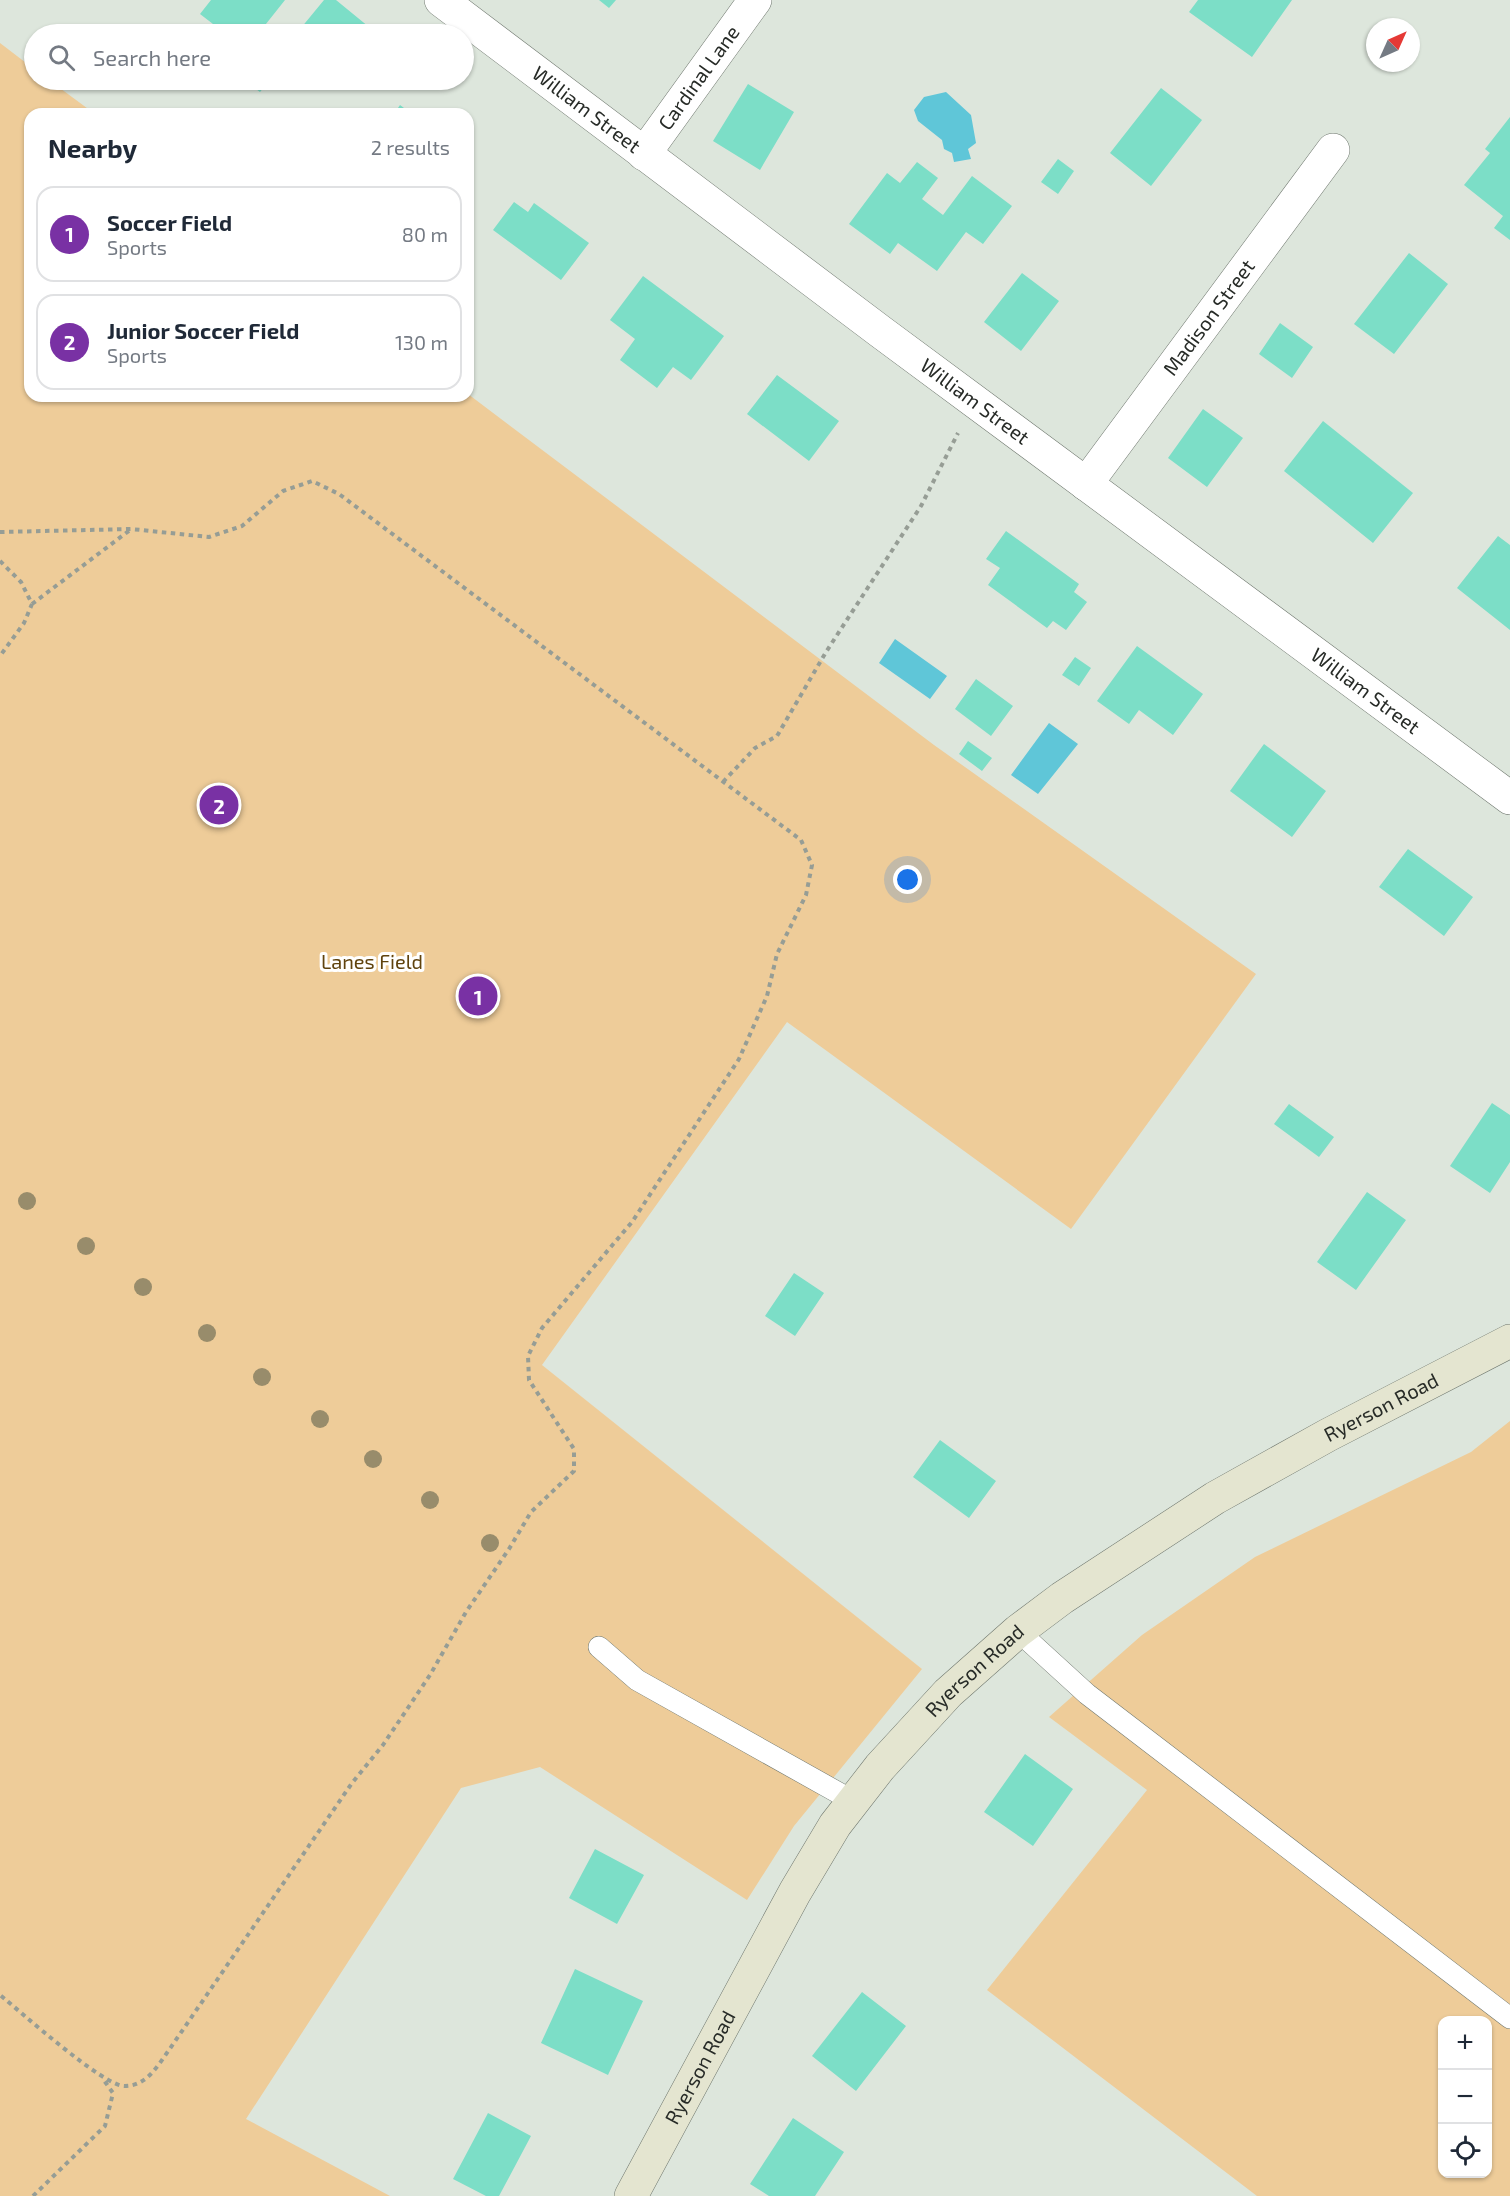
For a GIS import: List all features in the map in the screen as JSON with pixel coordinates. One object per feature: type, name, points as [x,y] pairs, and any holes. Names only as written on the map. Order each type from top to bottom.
[{"type":"street","name":"William Street","points":[[441,0],[473,24]]},
{"type":"street","name":"Cardinal Lane","points":[[644,154],[755,0]]},
{"type":"street","name":"William Street","points":[[474,25],[1086,484],[1510,798]]},
{"type":"street","name":"Madison Street","points":[[1086,484],[1333,150]]},
{"type":"street","name":"Ryerson Road","points":[[631,2196],[795,1892],[835,1825],[880,1767],[948,1693],[1018,1631],[1062,1598],[1215,1498],[1328,1435],[1510,1341]]},
{"type":"lane","points":[[1018,1631],[1087,1694],[1510,2018]]},
{"type":"lane","points":[[599,1647],[637,1680],[854,1801]]},
{"type":"path","points":[[723,782],[755,748],[777,736],[832,642],[921,506],[959,432]]},
{"type":"path","points":[[0,532],[132,529],[209,537],[242,526],[283,490],[312,481],[339,494],[801,840],[812,865],[806,896],[777,954],[767,996],[739,1059],[632,1222],[542,1328],[528,1356],[529,1380],[574,1449],[574,1471],[531,1512],[466,1612],[430,1675],[383,1745],[352,1783],[147,2080],[125,2086],[102,2078]]},
{"type":"path","points":[[0,656],[24,623],[32,604],[132,529]]},
{"type":"path","points":[[0,561],[21,582],[32,604]]},
{"type":"path","points":[[0,1995],[102,2078],[113,2093],[105,2126],[33,2196]]},
{"type":"green space","name":"Lanes Field","points":[[0,43],[24,61],[24,90],[63,90],[87,108],[24,108],[24,402],[474,402],[474,399],[934,745],[1256,974],[1071,1229],[787,1022],[542,1365],[922,1669],[794,1826],[747,1900],[540,1767],[461,1788],[246,2119],[390,2196],[0,2196]]},
{"type":"green space","points":[[1510,1421],[1510,2196],[1257,2196],[987,1990],[1147,1790],[1049,1717],[1142,1635],[1255,1557],[1471,1452]]},
{"type":"water","points":[[946,92],[971,115],[976,143],[968,149],[971,159],[954,162],[952,153],[944,149],[942,140],[918,121],[914,110],[924,97]]},
{"type":"water","points":[[895,639],[947,676],[930,699],[879,663]]},
{"type":"water","points":[[1049,723],[1078,744],[1038,794],[1011,775]]},
{"type":"building","points":[[211,0],[285,0],[266,24],[213,24],[200,14]]},
{"type":"building","points":[[324,0],[336,0],[365,24],[304,24]]},
{"type":"building","points":[[599,0],[616,0],[609,8]]},
{"type":"building","points":[[1198,0],[1292,0],[1252,57],[1189,12]]},
{"type":"building","points":[[748,84],[794,112],[760,170],[713,141]]},
{"type":"building","points":[[1161,88],[1202,120],[1151,186],[1110,153]]},
{"type":"building","points":[[1510,117],[1510,240],[1494,228],[1503,216],[1464,185],[1490,153],[1485,149]]},
{"type":"building","points":[[1058,159],[1074,171],[1058,194],[1041,182]]},
{"type":"building","points":[[917,162],[938,178],[922,199],[943,215],[972,176],[1012,206],[983,244],[966,232],[937,271],[898,243],[890,254],[849,224],[887,173],[900,183]]},
{"type":"building","points":[[514,202],[528,212],[534,203],[589,243],[561,280],[493,230]]},
{"type":"building","points":[[1409,253],[1448,284],[1394,354],[1354,324]]},
{"type":"building","points":[[1022,273],[1059,301],[1021,351],[984,322]]},
{"type":"building","points":[[643,276],[724,336],[691,380],[673,367],[657,388],[620,360],[635,339],[610,320]]},
{"type":"building","points":[[1280,323],[1313,347],[1292,378],[1259,354]]},
{"type":"building","points":[[777,375],[839,421],[809,461],[747,414]]},
{"type":"building","points":[[1203,409],[1243,438],[1207,487],[1168,458]]},
{"type":"building","points":[[1323,421],[1413,493],[1373,543],[1284,471]]},
{"type":"building","points":[[1006,531],[1079,584],[1074,592],[1087,602],[1066,630],[1053,621],[1047,628],[988,585],[1000,568],[986,559]]},
{"type":"building","points":[[1498,536],[1510,545],[1510,630],[1457,588]]},
{"type":"building","points":[[1137,646],[1203,694],[1173,735],[1139,710],[1129,724],[1097,701]]},
{"type":"building","points":[[1075,657],[1091,668],[1079,686],[1062,675]]},
{"type":"building","points":[[976,679],[1013,706],[991,736],[955,709]]},
{"type":"building","points":[[968,741],[992,758],[982,771],[959,754]]},
{"type":"building","points":[[1264,744],[1326,791],[1292,837],[1230,791]]},
{"type":"building","points":[[1408,849],[1473,897],[1444,936],[1379,887]]},
{"type":"building","points":[[1492,1103],[1510,1115],[1510,1162],[1490,1193],[1450,1166]]},
{"type":"building","points":[[1289,1104],[1334,1137],[1319,1157],[1274,1124]]},
{"type":"building","points":[[1367,1192],[1406,1220],[1356,1290],[1317,1262]]},
{"type":"building","points":[[794,1273],[824,1293],[795,1336],[765,1316]]},
{"type":"building","points":[[940,1440],[996,1481],[969,1518],[913,1477]]},
{"type":"building","points":[[1025,1754],[1073,1789],[1033,1846],[984,1812]]},
{"type":"building","points":[[595,1849],[644,1875],[617,1924],[569,1898]]},
{"type":"building","points":[[575,1969],[643,2001],[608,2075],[541,2043]]},
{"type":"building","points":[[862,1992],[906,2026],[856,2091],[812,2056]]},
{"type":"building","points":[[488,2113],[531,2136],[499,2196],[486,2196],[453,2179]]},
{"type":"building","points":[[793,2118],[844,2152],[815,2196],[769,2196],[750,2184]]},
{"type":"place","name":"Junior Soccer Field","points":[[219,805]]},
{"type":"place","name":"Soccer Field","points":[[478,996]]}]
